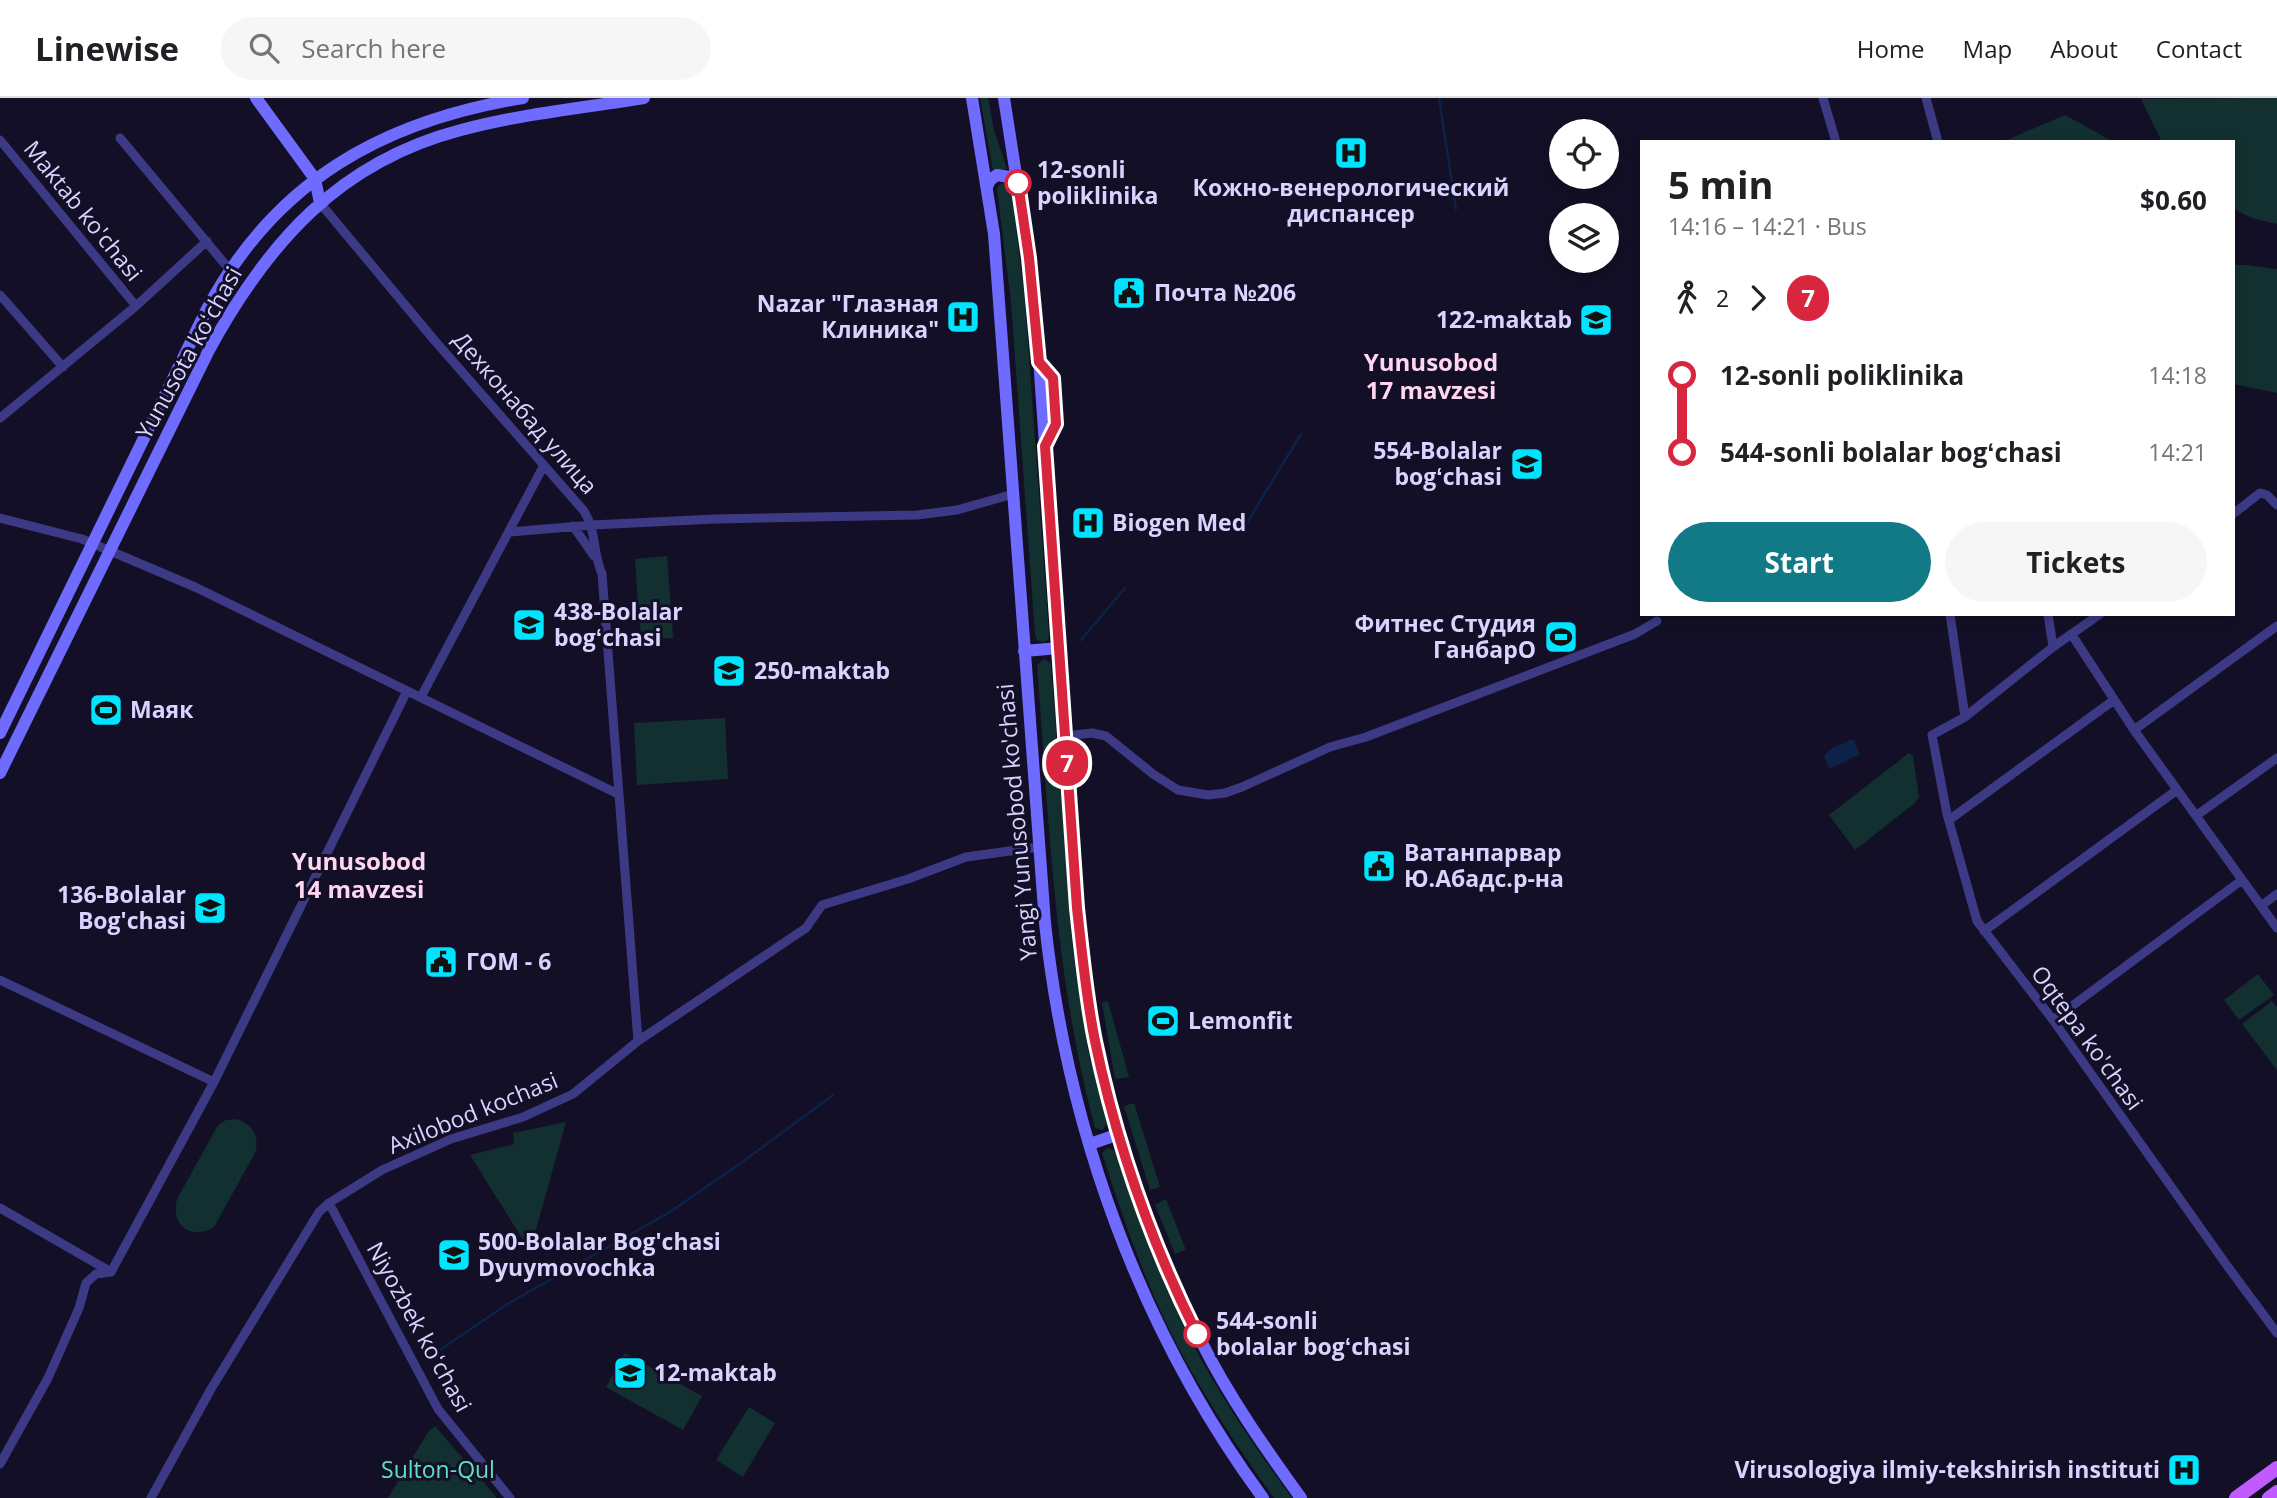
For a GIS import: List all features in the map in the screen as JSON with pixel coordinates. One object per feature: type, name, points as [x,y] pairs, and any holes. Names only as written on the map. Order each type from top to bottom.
[{"type":"main road","points":[[256,98],[315,179],[337,190]]},
{"type":"main road","name":"Yunusota koʻchasi","points":[[0,733],[186,349],[229,270],[267,224],[315,179],[368,147],[420,124],[468,108],[523,98]]},
{"type":"main road","name":"Yunusota koʻchasi","points":[[0,773],[204,361],[237,300],[283,239],[337,190],[400,153],[450,133],[644,98]]},
{"type":"main road","name":"Yangi Yunusobod ko'chasi","points":[[971,98],[994,234],[1039,847],[1048,952],[1057,1006],[1073,1082],[1090,1144],[1126,1252],[1160,1331],[1198,1400],[1263,1498]]},
{"type":"main road","points":[[1004,98],[1037,329],[1077,908],[1084,976],[1096,1041],[1119,1134],[1159,1250],[1193,1327],[1236,1402],[1301,1498]]},
{"type":"main road","points":[[987,187],[990,180],[997,175],[1009,177],[1018,183]]},
{"type":"main road","name":"Дехконабад улица","points":[[315,179],[320,203]]},
{"type":"main road","points":[[1024,651],[1059,649]]},
{"type":"main road","points":[[1090,1144],[1119,1134]]},
{"type":"main road","points":[[2236,1498],[2277,1468]]},
{"type":"main road","points":[[2269,1498],[2277,1492]]},
{"type":"street","points":[[1823,98],[1835,140]]},
{"type":"street","points":[[1926,98],[1937,140]]},
{"type":"street","points":[[120,138],[229,270]]},
{"type":"street","name":"Maktab ko'chasi","points":[[0,140],[136,306]]},
{"type":"street","name":"Дехконабад улица","points":[[320,203],[543,467],[584,511],[592,525],[715,519],[917,516],[957,510],[1013,494]]},
{"type":"street","points":[[0,418],[136,306],[206,241]]},
{"type":"street","points":[[0,295],[63,367]]},
{"type":"street","points":[[421,697],[543,467]]},
{"type":"street","points":[[2235,512],[2259,493],[2267,495],[2277,505]]},
{"type":"street","points":[[0,518],[93,543],[215,596],[618,793]]},
{"type":"street","points":[[510,532],[592,525],[596,558],[602,574],[638,1041]]},
{"type":"street","points":[[573,526],[596,558]]},
{"type":"street","points":[[1950,616],[1965,717]]},
{"type":"street","points":[[2048,616],[2053,647]]},
{"type":"street","points":[[1965,717],[2053,647],[2097,616]]},
{"type":"street","points":[[1065,736],[1092,733],[1106,736],[1153,774],[1178,790],[1192,794],[1225,793],[1329,747],[1366,737],[1635,635],[1657,621]]},
{"type":"street","points":[[2134,730],[2277,625]]},
{"type":"street","points":[[2072,635],[2134,730],[2277,928]]},
{"type":"street","points":[[111,1272],[214,1082],[407,691]]},
{"type":"street","points":[[1949,820],[2114,700]]},
{"type":"street","name":"Oqtepa ko'chasi","points":[[1965,717],[1932,736],[1949,820],[1977,920],[2053,1020],[2277,1333]]},
{"type":"street","points":[[2197,815],[2277,758]]},
{"type":"street","points":[[1984,931],[2177,790]]},
{"type":"street","name":"Axilobod kochasi","points":[[151,1498],[271,1288],[312,1222],[329,1203],[382,1170],[451,1139],[523,1117],[573,1094],[638,1041],[806,928],[822,905],[908,879],[966,857],[1039,847]]},
{"type":"street","points":[[2053,1020],[2242,880]]},
{"type":"street","points":[[2261,906],[2277,894]]},
{"type":"street","points":[[0,980],[214,1082]]},
{"type":"street","name":"Niyozbek koʻchasi","points":[[329,1203],[438,1409],[510,1498]]},
{"type":"street","points":[[0,1208],[111,1272]]},
{"type":"street","points":[[0,1464],[48,1378],[79,1308],[86,1283],[96,1274],[111,1272]]},
{"type":"green space","points":[[980,98],[988,98],[994,130],[1007,169],[993,171]]},
{"type":"green space","points":[[2277,98],[2277,224],[2252,218],[2235,210],[2235,140],[2161,140],[2141,99]]},
{"type":"green space","points":[[2065,115],[2110,140],[2007,140]]},
{"type":"green space","points":[[1002,183],[1011,187],[1025,301],[1049,634],[1048,640],[1043,642],[1037,640],[1035,635],[1011,302],[997,190]]},
{"type":"green space","points":[[2235,265],[2277,269],[2277,393],[2235,384]]},
{"type":"green space","points":[[667,556],[672,620],[639,622],[635,559]]},
{"type":"green space","points":[[672,621],[673,638],[641,640],[640,623]]},
{"type":"green space","points":[[1044,659],[1051,663],[1073,952],[1088,1051],[1107,1123],[1103,1130],[1095,1128],[1081,1071],[1062,956],[1037,665]]},
{"type":"green space","points":[[725,718],[728,779],[637,785],[634,723]]},
{"type":"green space","points":[[1909,753],[1913,756],[1919,797],[1855,850],[1829,815]]},
{"type":"green space","points":[[2258,974],[2274,995],[2239,1020],[2224,1000]]},
{"type":"green space","points":[[1108,1001],[1129,1077],[1115,1079],[1102,1003]]},
{"type":"green space","points":[[2272,1001],[2277,1007],[2277,1070],[2242,1024]]},
{"type":"green space","points":[[1134,1103],[1160,1187],[1150,1190],[1124,1106]]},
{"type":"green space","points":[[236,1119],[247,1124],[254,1132],[257,1141],[255,1153],[214,1227],[206,1231],[190,1231],[184,1228],[177,1216],[177,1199],[218,1125],[226,1120]]},
{"type":"green space","points":[[566,1122],[534,1237],[525,1243],[470,1155],[514,1144],[513,1133]]},
{"type":"green space","points":[[1107,1148],[1115,1150],[1150,1249],[1193,1344],[1240,1423],[1292,1498],[1274,1498],[1218,1416],[1180,1351],[1124,1220],[1102,1153]]},
{"type":"green space","points":[[1166,1199],[1186,1250],[1175,1254],[1155,1205]]},
{"type":"green space","points":[[625,1353],[702,1396],[683,1430],[606,1387]]},
{"type":"green space","points":[[749,1407],[775,1423],[743,1477],[716,1460]]},
{"type":"green space","name":"Sulton-Qul","points":[[435,1426],[497,1498],[388,1498],[428,1432]]},
{"type":"water","points":[[1850,739],[1854,740],[1860,754],[1830,769],[1824,757],[1830,749]]},
{"type":"waterway","points":[[1439,98],[1456,209]]},
{"type":"waterway","points":[[1242,531],[1301,434]]},
{"type":"waterway","points":[[1081,640],[1125,588]]},
{"type":"waterway","points":[[431,1356],[509,1303],[670,1212],[833,1095]]},
{"type":"bus line","name":"7","points":[[1018,183],[1029,258],[1039,362],[1053,378],[1056,424],[1045,446],[1084,976],[1096,1041],[1119,1134],[1159,1250],[1197,1334]]},
{"type":"place","name":"Кожно-венерологический диспансер","points":[[1351,153]]},
{"type":"place","name":"12-sonli poliklinika","points":[[1018,183]]},
{"type":"place","name":"Почта №206","points":[[1129,293]]},
{"type":"place","name":"Nazar \"Глазная Клиника\"","points":[[963,317]]},
{"type":"place","name":"122-maktab","points":[[1596,320]]},
{"type":"place","name":"554-Bolalar bogʻchasi","points":[[1527,464]]},
{"type":"place","name":"Biogen Med","points":[[1088,523]]},
{"type":"place","name":"438-Bolalar bogʻchasi","points":[[529,625]]},
{"type":"place","name":"Фитнес Студия ГанбарО","points":[[1561,637]]},
{"type":"place","name":"250-maktab","points":[[729,671]]},
{"type":"place","name":"Маяк","points":[[106,710]]},
{"type":"place","name":"Ватанпарвар Ю.Абадс.р-на","points":[[1379,866]]},
{"type":"place","name":"136-Bolalar Bog'chasi","points":[[210,908]]},
{"type":"place","name":"ГОМ - 6","points":[[441,962]]},
{"type":"place","name":"Lemonfit","points":[[1163,1021]]},
{"type":"place","name":"500-Bolalar Bog'chasi Dyuymovochka","points":[[454,1255]]},
{"type":"place","name":"544-sonli bolalar bogʻchasi","points":[[1197,1334]]},
{"type":"place","name":"12-maktab","points":[[630,1373]]},
{"type":"place","name":"Virusologiya ilmiy-tekshirish instituti","points":[[2184,1470]]},
{"type":"district","name":"Yunusobod 17 mavzesi","points":[[1431,377]]},
{"type":"district","name":"Yunusobod 14 mavzesi","points":[[359,876]]}]
